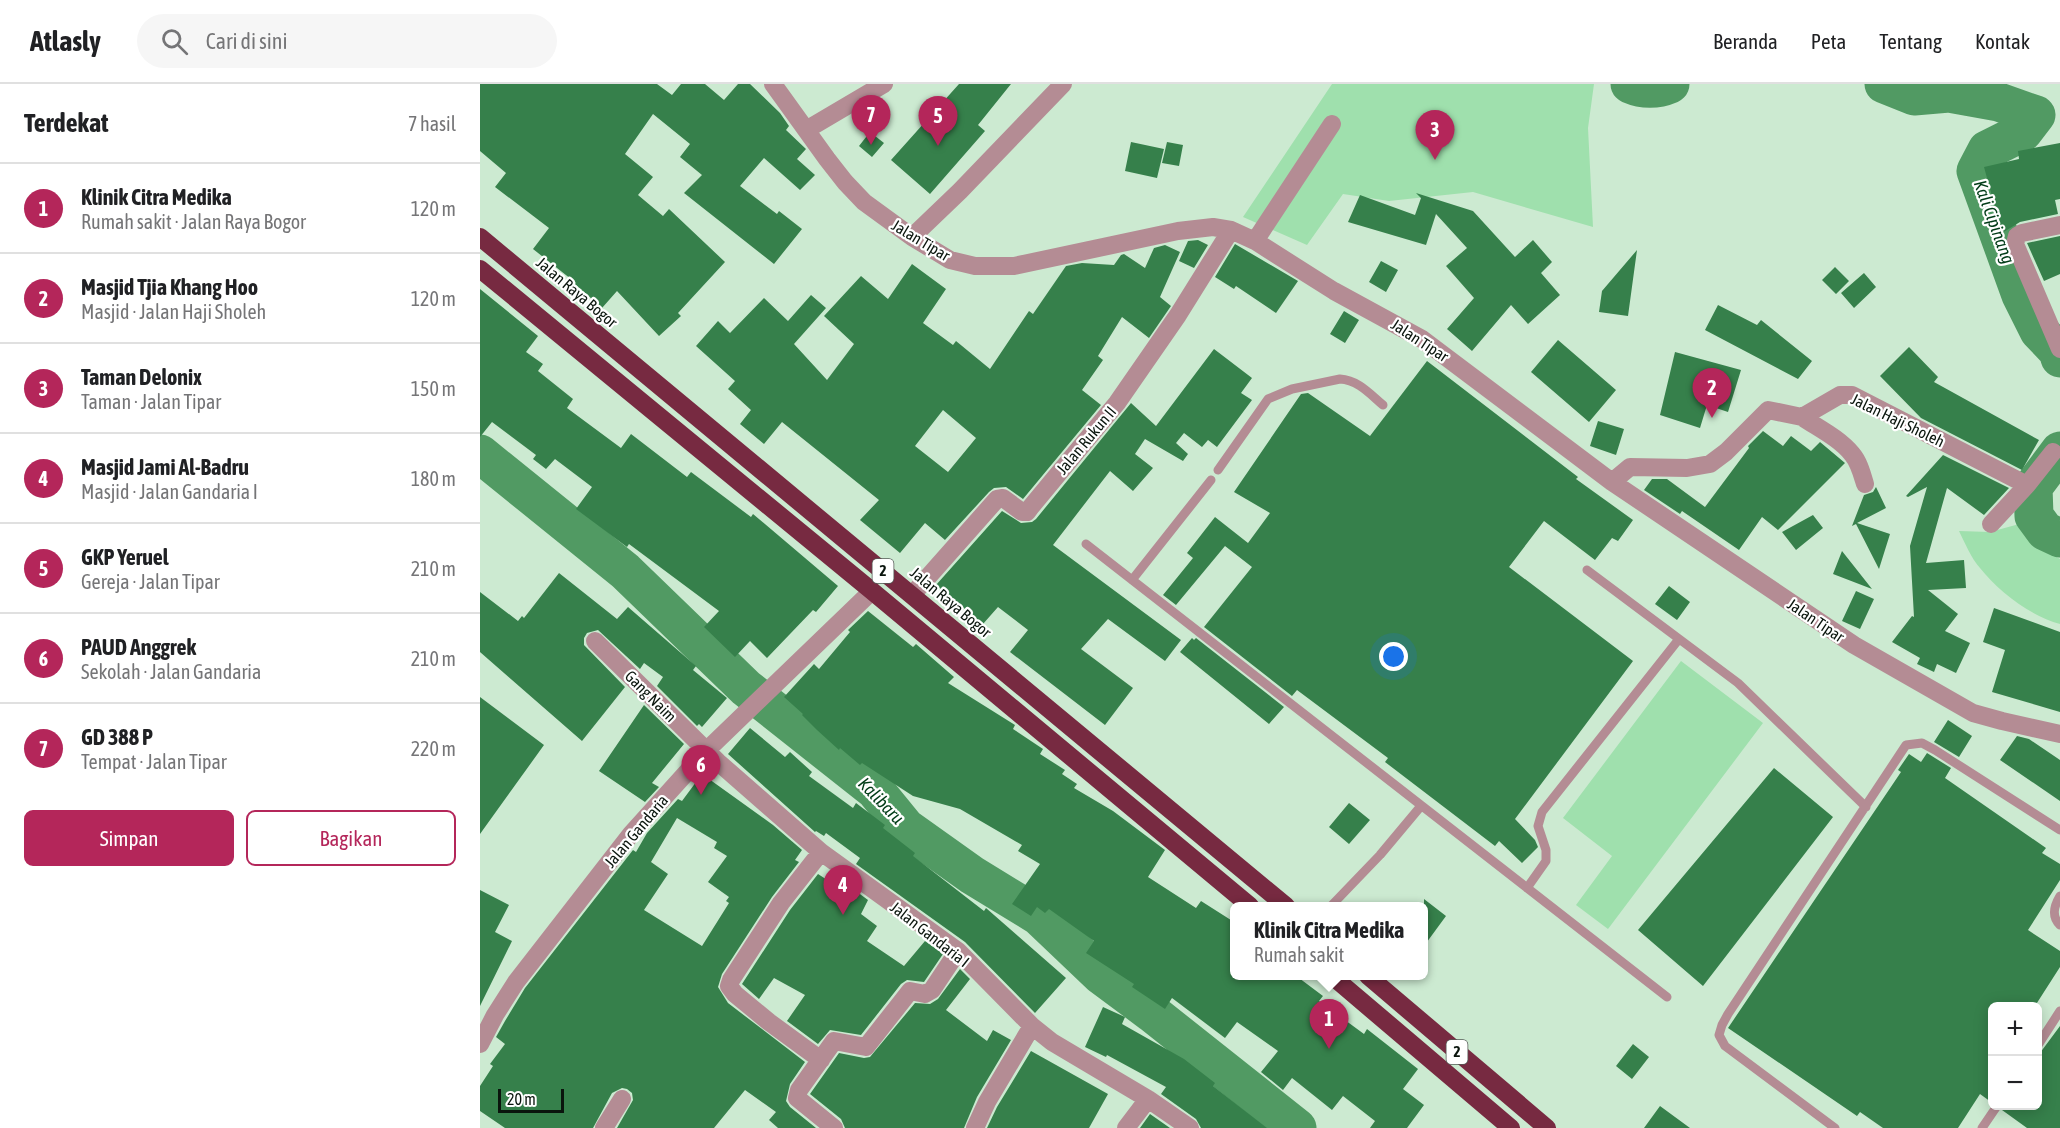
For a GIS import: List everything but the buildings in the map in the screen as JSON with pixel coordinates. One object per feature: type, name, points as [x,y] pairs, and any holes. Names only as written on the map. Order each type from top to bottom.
[{"type":"highway","name":"Jalan Raya Bogor","points":[[480,237],[1281,902]]},
{"type":"highway","name":"2","points":[[480,269],[1245,902]]},
{"type":"highway","points":[[1043,733],[1056,715]]},
{"type":"highway","name":"2","points":[[1338,980],[1511,1128]]},
{"type":"highway","name":"2","points":[[1374,980],[1547,1128]]},
{"type":"street","name":"Jalan Tipar","points":[[773,84],[827,159],[864,202],[912,237],[950,260],[975,266],[996,267],[1035,263],[1195,228],[1213,226],[1231,230],[1255,241],[1334,291],[1422,339],[1612,482],[1828,628],[1913,680],[1963,708],[1985,717],[2060,734]]},
{"type":"street","points":[[807,130],[884,84]]},
{"type":"street","points":[[912,237],[1064,84]]},
{"type":"street","points":[[1255,241],[1332,124]]},
{"type":"street","points":[[2060,225],[2022,233],[2017,236],[2015,244],[2060,349]]},
{"type":"street","name":"Jalan Rukun II","points":[[912,595],[997,499],[1003,498],[1022,513],[1027,512],[1117,403],[1178,315],[1231,230]]},
{"type":"street","name":"Jalan Haji Sholeh","points":[[1802,417],[1840,395],[1852,395],[2027,485]]},
{"type":"street","points":[[1612,482],[1630,467],[1687,468],[1710,464],[1726,452],[1768,410],[1802,417],[1852,454],[1865,484]]},
{"type":"street","points":[[1991,524],[2027,485],[2053,452]]},
{"type":"street","name":"Jalan Gandaria","points":[[480,1044],[500,1006],[549,938],[631,834],[706,751],[872,591]]},
{"type":"street","name":"Gang Naim","points":[[595,641],[706,751]]},
{"type":"street","name":"Jalan Gandaria I","points":[[706,751],[821,852],[958,951],[1032,1026],[1052,1042],[1148,1099],[1190,1128]]},
{"type":"street","points":[[821,852],[781,903],[731,980],[729,987],[769,1022],[821,1060]]},
{"type":"street","points":[[834,1128],[797,1098],[799,1090],[835,1041],[866,1047],[910,991],[923,994],[932,990],[958,951]]},
{"type":"street","points":[[975,1128],[987,1102],[1032,1026]]},
{"type":"street","points":[[604,1128],[622,1099]]},
{"type":"street","points":[[1126,1128],[1148,1099]]},
{"type":"lane","points":[[1218,471],[1268,399],[1280,393],[1346,379],[1361,386],[1383,405]]},
{"type":"lane","points":[[1132,580],[1211,480]]},
{"type":"lane","points":[[1086,544],[1667,997]]},
{"type":"lane","points":[[1587,570],[1738,682],[1866,807]]},
{"type":"lane","points":[[1527,888],[1546,861],[1546,850],[1538,826],[1542,812],[1679,639]]},
{"type":"lane","points":[[1835,1128],[1725,1046],[1719,1035],[1728,1014],[1906,745],[1922,743],[2060,830]]},
{"type":"lane","points":[[1335,902],[1380,855],[1421,806]]},
{"type":"lane","points":[[2060,896],[2054,909],[2054,916],[2060,925]]},
{"type":"lane","points":[[2042,1038],[2060,1011]]},
{"type":"lane","points":[[1984,1127],[1995,1110]]},
{"type":"green space","points":[[1332,84],[1594,84],[1588,128],[1593,227],[1473,192],[1389,201],[1343,194],[1307,245],[1243,217]]},
{"type":"green space","points":[[2023,523],[2034,543],[2060,559],[2060,624],[2038,616],[2016,602],[1987,577],[1974,560],[1959,531],[1990,532]]},
{"type":"green space","points":[[1681,661],[1763,723],[1608,929],[1576,905],[1612,856],[1563,818]]},
{"type":"waterway","name":"Kali Cipinang","points":[[1630,84],[1650,88],[1670,84]]},
{"type":"waterway","name":"Kali Cipinang","points":[[1884,84],[1914,96],[1949,93],[1999,102],[2036,115],[2023,132],[1987,150],[1976,171],[2021,295],[2039,331],[2058,351],[2060,358]]},
{"type":"waterway","name":"Kali Cipinang","points":[[2060,451],[2033,487],[2034,516],[2045,531],[2060,538]]},
{"type":"waterway","name":"Kalibaru","points":[[480,454],[625,571],[746,688],[875,790],[906,828],[972,875],[1039,916],[1101,975],[1297,1128]]},
{"type":"place","name":"GD 388 P","points":[[871,145]]},
{"type":"place","name":"GKP Yeruel","points":[[938,146]]},
{"type":"place","name":"Taman Delonix","points":[[1435,160]]},
{"type":"place","name":"Masjid Tjia Khang Hoo","points":[[1712,418]]},
{"type":"place","name":"PAUD Anggrek","points":[[701,795]]},
{"type":"place","name":"Masjid Jami Al-Badru","points":[[843,915]]},
{"type":"place","name":"Klinik Citra Medika","points":[[1329,1049]]}]
